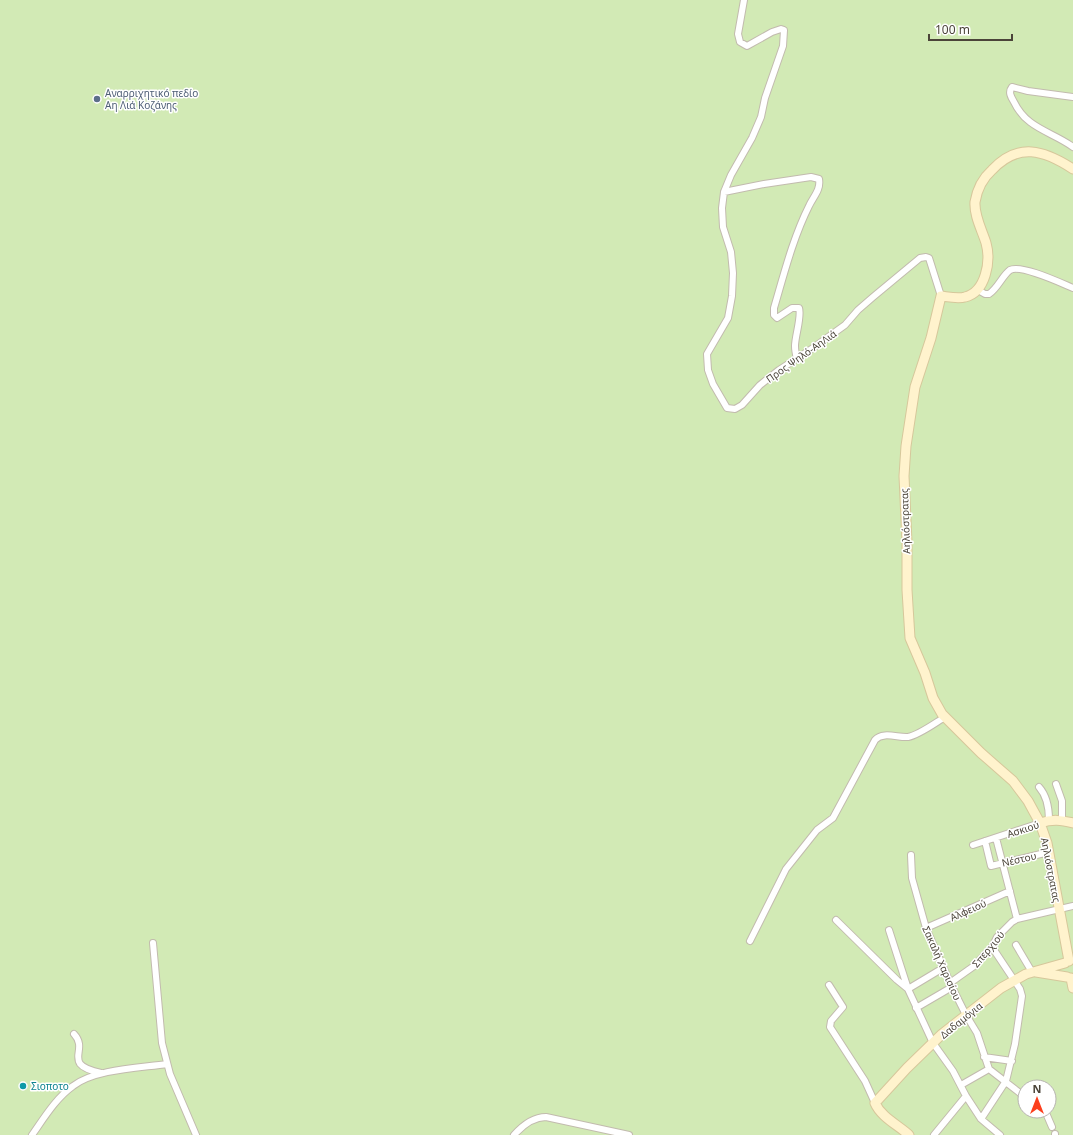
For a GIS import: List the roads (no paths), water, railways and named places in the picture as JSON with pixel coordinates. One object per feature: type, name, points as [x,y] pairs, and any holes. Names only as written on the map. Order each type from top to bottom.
[{"type":"street","name":"Προς Ψηλό-ΑηΛιά","points":[[744,0],[738,34],[740,42],[747,46],[772,32],[781,29],[784,30],[783,46],[765,98],[761,117],[752,138],[731,175],[724,192],[722,208],[723,227],[731,252],[733,273],[732,296],[728,318],[707,354],[708,370],[722,402],[726,408],[735,409],[742,404],[760,385],[779,370],[845,325],[873,297],[920,258],[929,258],[941,296]]},
{"type":"street","points":[[1073,96],[1028,91],[1015,87],[1012,87],[1010,90],[1010,94],[1017,109],[1028,120],[1046,133],[1073,147]]},
{"type":"street","points":[[941,296],[962,298],[970,296],[978,290],[985,274],[988,253],[977,215],[975,202],[979,189],[989,172],[1004,158],[1022,152],[1032,152],[1048,156],[1073,169]]},
{"type":"street","points":[[724,192],[811,177],[819,179],[820,186],[808,207],[774,308],[774,314],[777,318],[792,308],[799,308],[801,313],[794,347],[797,359]]},
{"type":"street","points":[[978,290],[985,294],[989,294],[1009,271],[1018,268],[1073,288]]},
{"type":"street","name":"Αηλιόστρατας","points":[[941,296],[931,338],[915,387],[906,446],[904,476],[910,638],[925,673],[933,698],[945,717],[981,753],[1013,781],[1028,800],[1040,823],[1049,852],[1069,962],[1062,970],[1070,977],[1073,988]]},
{"type":"street","points":[[750,941],[786,870],[817,830],[833,818],[878,737],[884,735],[909,737],[917,734],[945,717]]},
{"type":"street","points":[[1056,784],[1062,801],[1062,820]]},
{"type":"street","points":[[1039,787],[1045,795],[1049,811],[1049,820]]},
{"type":"street","name":"Ασκιού","points":[[973,845],[1049,820],[1062,820],[1073,823]]},
{"type":"street","points":[[996,838],[1017,919]]},
{"type":"street","name":"Νέστου","points":[[985,841],[991,866],[1049,852]]},
{"type":"street","name":"Σακαλή Χαρισίου","points":[[911,855],[912,878],[926,928],[951,985],[977,1033],[989,1069]]},
{"type":"street","name":"Αλφειού","points":[[926,928],[1010,891]]},
{"type":"street","name":"Σπερχιού","points":[[916,1008],[951,985],[974,966],[992,946],[997,937],[1012,922],[1017,919],[1073,906]]},
{"type":"street","points":[[836,920],[908,989]]},
{"type":"street","points":[[889,930],[908,989],[933,1042],[954,1071],[966,1096],[981,1119],[1000,1135]]},
{"type":"street","points":[[153,943],[160,1024],[167,1064],[175,1088],[196,1135]]},
{"type":"street","points":[[1016,945],[1032,972],[1070,977]]},
{"type":"street","points":[[981,1119],[1006,1081],[1012,1061],[1022,996],[1020,989],[992,946]]},
{"type":"street","name":"Δαδαμόγια","points":[[875,1103],[933,1042],[966,1015],[1014,980],[1032,972],[1069,962]]},
{"type":"street","points":[[908,989],[943,968]]},
{"type":"street","points":[[829,985],[843,1007],[831,1021],[830,1027],[862,1077],[877,1107],[885,1116],[909,1135]]},
{"type":"street","points":[[74,1034],[79,1042],[78,1058],[80,1065],[88,1070],[103,1074]]},
{"type":"street","points":[[984,1057],[1012,1061]]},
{"type":"street","points":[[32,1135],[56,1102],[67,1090],[80,1081],[128,1068],[167,1064]]},
{"type":"street","points":[[961,1085],[989,1069],[1017,1090]]},
{"type":"street","points":[[934,1135],[966,1096]]},
{"type":"street","points":[[514,1135],[532,1121],[541,1117],[629,1135]]},
{"type":"street","points":[[1049,1119],[1052,1127]]},
{"type":"place","name":"Αναρριχητικό πεδίο Αη Λιά Κοζάνης","points":[[97,99]]},
{"type":"place","name":"Σιοποτο","points":[[23,1086]]}]
